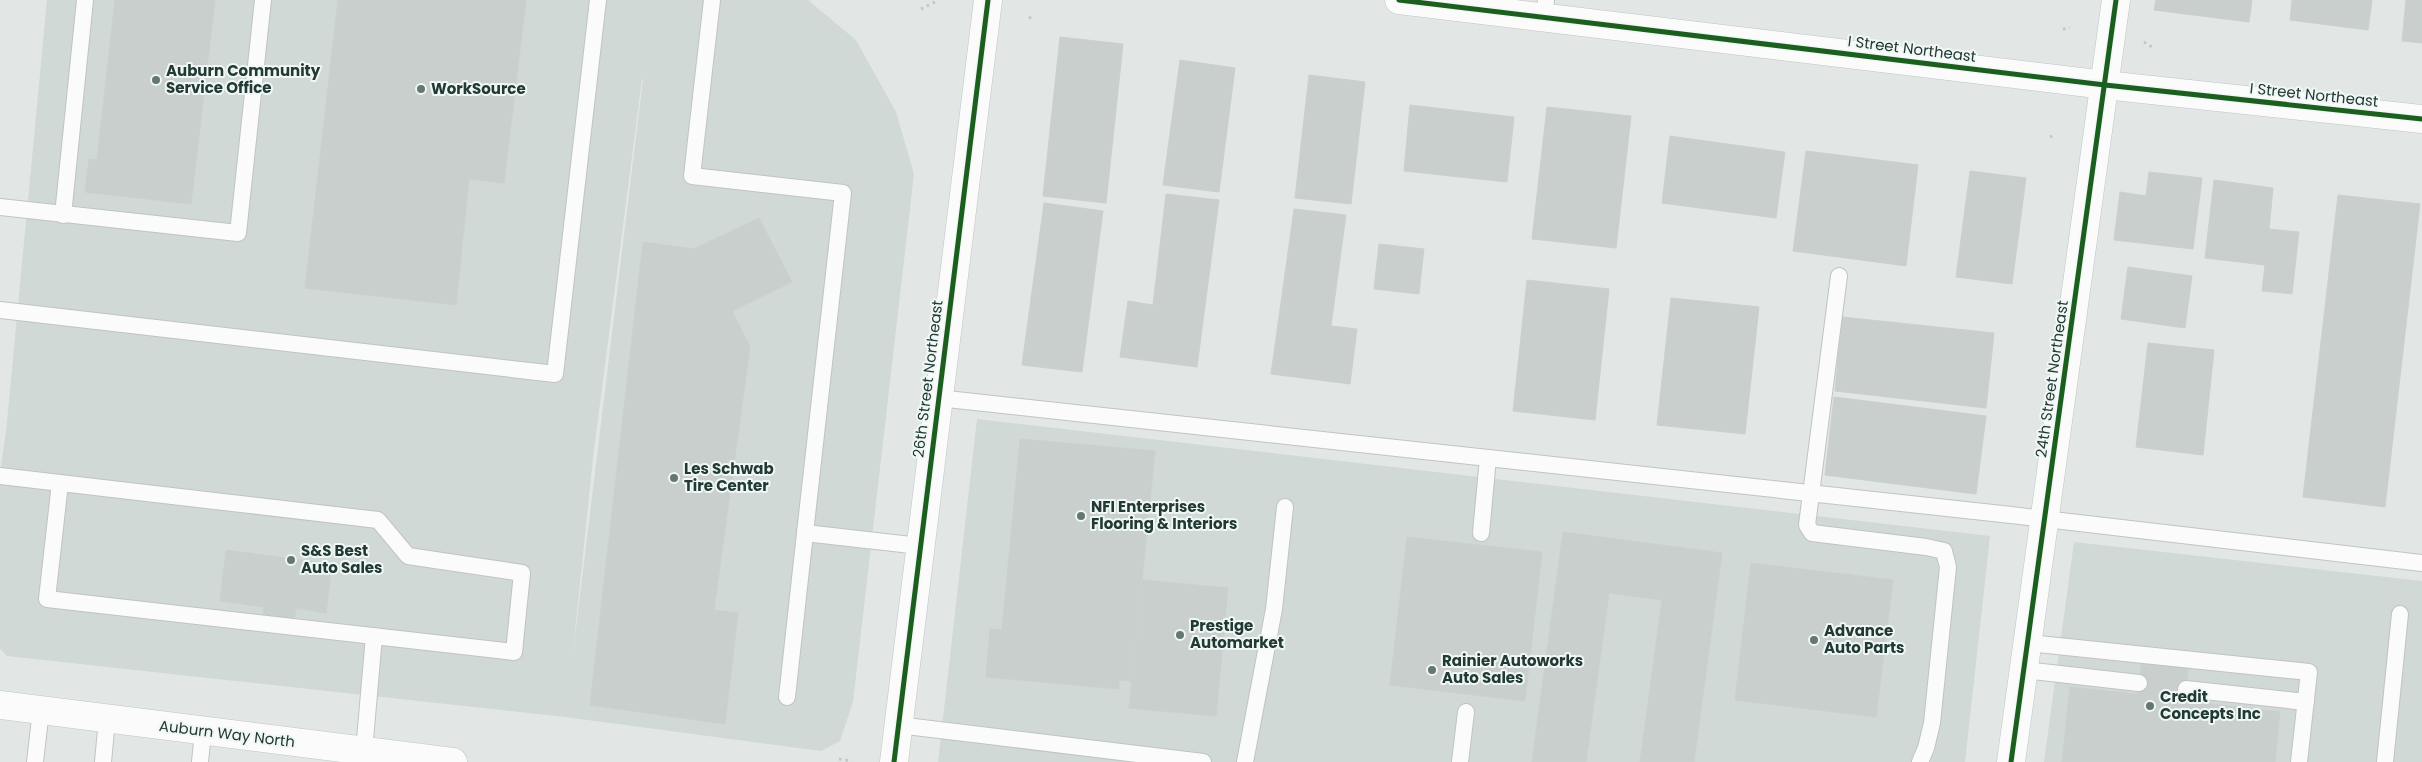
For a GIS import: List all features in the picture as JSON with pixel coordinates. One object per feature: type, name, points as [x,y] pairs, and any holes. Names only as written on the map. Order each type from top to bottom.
[{"type":"street","name":"26th Street Northeast","points":[[894,762],[988,0]]},
{"type":"street","name":"I Street Northeast","points":[[1399,0],[1545,9],[2106,85],[2422,119]]},
{"type":"street","name":"24th Street Northeast","points":[[2011,762],[2106,85],[2116,0]]},
{"type":"street","name":"Auburn Way North","points":[[0,705],[203,732],[316,754],[364,751],[419,760],[453,762]]},
{"type":"lane","points":[[63,215],[85,0]]},
{"type":"lane","points":[[0,207],[238,233],[263,0]]},
{"type":"lane","points":[[0,310],[555,374],[598,0]]},
{"type":"lane","points":[[712,0],[692,176],[843,192],[787,697]]},
{"type":"lane","points":[[1839,276],[1807,525],[1812,532],[1926,546],[1944,551],[1948,566],[1932,723],[1926,748],[1920,762]]},
{"type":"lane","points":[[938,398],[2045,519],[2422,563]]},
{"type":"lane","points":[[1482,533],[1488,458]]},
{"type":"lane","points":[[0,476],[378,520],[408,556],[522,573],[514,652],[47,599],[60,483]]},
{"type":"lane","points":[[1244,762],[1274,610],[1285,507]]},
{"type":"lane","points":[[805,533],[920,546]]},
{"type":"lane","points":[[2385,762],[2400,614]]},
{"type":"lane","points":[[364,751],[374,636]]},
{"type":"lane","points":[[2028,642],[2309,672],[2299,762]]},
{"type":"lane","points":[[2024,670],[2139,683]]},
{"type":"lane","points":[[2186,688],[2306,702]]},
{"type":"lane","points":[[35,762],[41,710]]},
{"type":"lane","points":[[1460,762],[1466,712]]},
{"type":"lane","points":[[103,762],[107,719]]},
{"type":"lane","points":[[898,725],[1203,762]]},
{"type":"lane","points":[[200,762],[203,732]]},
{"type":"path","points":[[922,9],[935,2]]},
{"type":"path","points":[[1029,18],[1034,20]]},
{"type":"path","points":[[2063,29],[2070,28]]},
{"type":"path","points":[[2050,137],[2056,134]]},
{"type":"path","points":[[839,759],[852,760]]},
{"type":"shaded area","points":[[47,0],[808,0],[856,40],[896,112],[914,174],[853,702],[840,741],[821,751],[565,717],[7,656],[0,649],[0,472],[6,432]],"holes":[[[643,79],[572,661],[593,458]]]},
{"type":"shaded area","points":[[977,419],[1990,536],[1965,762],[938,762]]},
{"type":"shaded area","points":[[2074,542],[2422,581],[2422,762],[2044,762]]},
{"type":"building","name":"Auburn Community Service Office","points":[[115,0],[215,0],[191,204],[85,192],[89,159],[97,160]]},
{"type":"building","name":"WorkSource","points":[[338,0],[526,0],[504,183],[469,179],[456,305],[305,288]]},
{"type":"building","points":[[2156,0],[2252,0],[2249,22],[2154,10]]},
{"type":"building","points":[[2292,0],[2372,0],[2368,30],[2290,20]]},
{"type":"building","points":[[2406,0],[2422,0],[2422,43],[2402,41]]},
{"type":"building","points":[[1060,37],[1123,44],[1106,203],[1043,196]]},
{"type":"building","points":[[1180,60],[1235,68],[1219,192],[1163,185]]},
{"type":"building","points":[[1309,75],[1365,82],[1351,204],[1295,198]]},
{"type":"building","points":[[1410,105],[1514,117],[1507,182],[1404,171]]},
{"type":"building","points":[[1547,107],[1631,116],[1616,248],[1532,239]]},
{"type":"building","points":[[1670,136],[1785,152],[1776,218],[1662,203]]},
{"type":"building","points":[[1806,151],[1918,165],[1906,266],[1793,251]]},
{"type":"building","points":[[1970,171],[2026,178],[2012,284],[1956,277]]},
{"type":"building","points":[[2149,172],[2202,178],[2193,249],[2114,240],[2120,192],[2146,196]]},
{"type":"building","points":[[2214,180],[2273,188],[2269,229],[2299,232],[2292,294],[2262,291],[2265,265],[2205,258]]},
{"type":"building","points":[[1166,194],[1219,200],[1197,367],[1120,357],[1128,301],[1153,305]]},
{"type":"building","points":[[2338,195],[2420,204],[2385,507],[2303,497]]},
{"type":"building","points":[[1044,203],[1103,211],[1082,372],[1022,365]]},
{"type":"building","points":[[1294,209],[1346,215],[1331,326],[1357,329],[1350,384],[1271,374]]},
{"type":"building","name":"Les Schwab Tire Center","points":[[759,218],[792,282],[732,311],[750,347],[714,610],[738,613],[725,724],[590,705],[643,242],[694,249]]},
{"type":"building","points":[[1379,244],[1424,249],[1419,294],[1374,289]]},
{"type":"building","points":[[2128,267],[2192,276],[2185,328],[2121,319]]},
{"type":"building","points":[[1527,280],[1609,289],[1595,420],[1513,411]]},
{"type":"building","points":[[1671,298],[1759,307],[1745,434],[1657,425]]},
{"type":"building","points":[[1842,317],[1994,333],[1986,408],[1835,391]]},
{"type":"building","points":[[2148,343],[2214,350],[2203,455],[2136,447]]},
{"type":"building","points":[[1834,397],[1986,416],[1976,494],[1825,475]]},
{"type":"building","name":"NFI Enterprises Flooring & Interiors","points":[[1020,439],[1155,451],[1132,681],[1119,680],[1119,689],[986,677],[990,629],[1002,630]]},
{"type":"building","points":[[1563,532],[1722,553],[1694,762],[1640,762],[1662,600],[1609,593],[1586,762],[1532,762]]},
{"type":"building","points":[[1407,537],[1542,552],[1525,701],[1390,685]]},
{"type":"building","points":[[226,550],[332,564],[326,613],[296,608],[294,621],[263,617],[264,607],[220,601]]},
{"type":"building","name":"Advance Auto Parts","points":[[1751,563],[1893,580],[1876,717],[1735,700]]},
{"type":"building","name":"Prestige Automarket","points":[[1143,580],[1228,588],[1216,716],[1129,708]]},
{"type":"building","name":"Credit Concepts Inc","points":[[2142,659],[2189,664],[2184,701],[2280,712],[2275,762],[2062,762],[2070,687],[2137,694]]},
{"type":"cycle path","points":[[894,762],[988,0]]},
{"type":"cycle path","points":[[1399,0],[2105,85],[2422,119]]},
{"type":"cycle path","points":[[2011,762],[2116,0]]},
{"type":"place","name":"Auburn Community Service Office","points":[[156,80]]},
{"type":"place","name":"WorkSource","points":[[421,89]]},
{"type":"place","name":"Les Schwab Tire Center","points":[[674,478]]},
{"type":"place","name":"NFI Enterprises Flooring & Interiors","points":[[1081,516]]},
{"type":"place","name":"S&S Best Auto Sales","points":[[291,560]]},
{"type":"place","name":"Prestige Automarket","points":[[1180,635]]},
{"type":"place","name":"Advance Auto Parts","points":[[1814,640]]},
{"type":"place","name":"Rainier Autoworks Auto Sales","points":[[1432,670]]},
{"type":"place","name":"Credit Concepts Inc","points":[[2150,706]]}]
